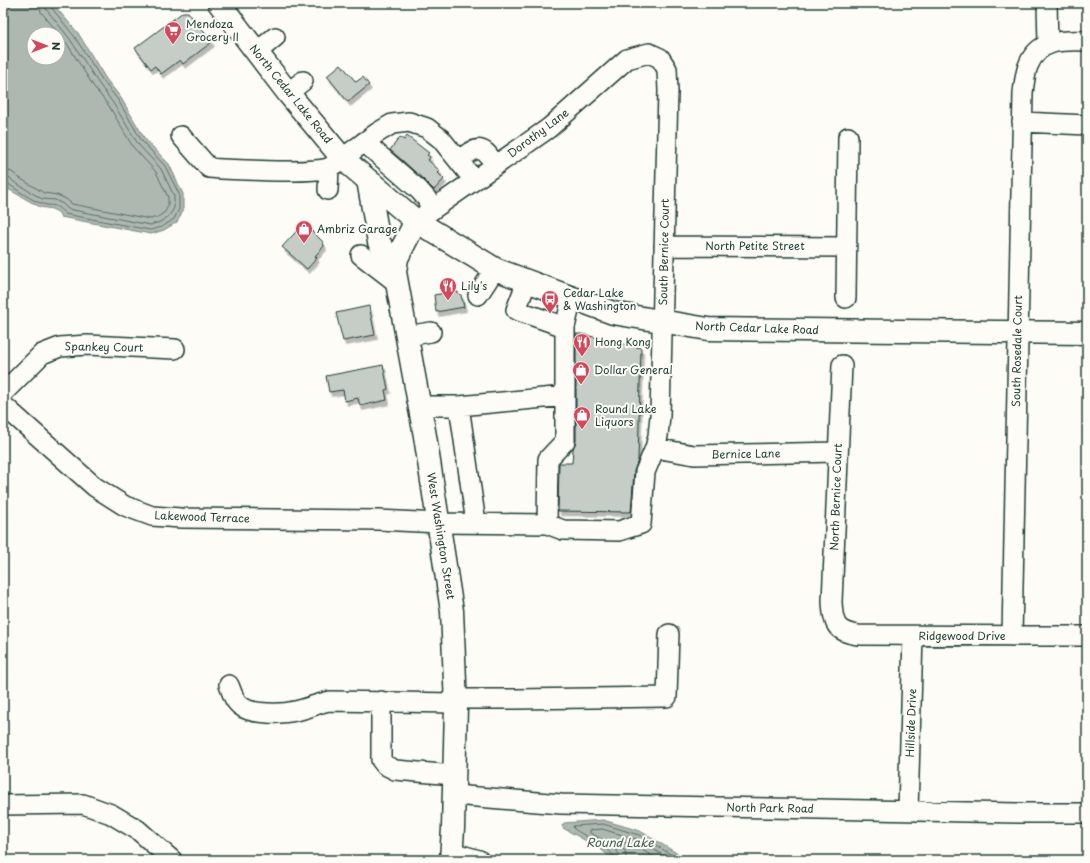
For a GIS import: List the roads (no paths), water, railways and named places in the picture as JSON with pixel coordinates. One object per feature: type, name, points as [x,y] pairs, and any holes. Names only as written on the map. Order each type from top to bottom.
[{"type":"main road","name":"North Cedar Lake Road","points":[[219,3],[257,52],[295,87],[335,163],[368,180],[424,215],[495,269],[613,313],[708,328],[1087,333]]},
{"type":"main road","points":[[368,180],[379,242],[395,277]]},
{"type":"main road","name":"West Washington Street","points":[[424,215],[397,258],[395,277],[420,406],[452,611],[456,701],[451,856]]},
{"type":"street","points":[[1047,3],[1048,44],[1066,40],[1087,41]]},
{"type":"street","points":[[257,52],[275,37]]},
{"type":"street","name":"South Rosedale Court","points":[[1012,636],[1023,94],[1028,66],[1036,52],[1048,44]]},
{"type":"street","name":"Dorothy Lane","points":[[424,215],[549,128],[627,59],[649,53],[660,58]]},
{"type":"street","name":"South Bernice Court","points":[[546,524],[563,530],[619,531],[641,524],[646,472],[658,436],[660,416],[668,91],[667,69],[660,58]]},
{"type":"street","points":[[181,136],[209,168],[227,170],[320,170],[335,163],[392,124],[408,122],[427,128],[441,139],[474,180]]},
{"type":"street","points":[[1022,122],[1087,125]]},
{"type":"street","points":[[846,298],[848,137]]},
{"type":"street","points":[[364,142],[419,190],[427,199],[424,215]]},
{"type":"street","points":[[458,161],[469,152],[481,150],[486,152],[496,165]]},
{"type":"street","points":[[328,190],[335,163]]},
{"type":"street","name":"North Petite Street","points":[[664,246],[846,247]]},
{"type":"street","points":[[361,255],[395,277]]},
{"type":"street","points":[[478,295],[495,269]]},
{"type":"street","points":[[527,281],[516,310],[566,327]]},
{"type":"street","points":[[546,524],[548,458],[565,441],[566,327],[572,298]]},
{"type":"street","points":[[406,336],[431,332]]},
{"type":"street","name":"Spankey Court","points":[[3,392],[42,354],[60,347],[87,345],[175,349]]},
{"type":"street","name":"North Bernice Court","points":[[838,627],[833,617],[832,602],[842,365]]},
{"type":"street","points":[[420,406],[459,406],[565,396]]},
{"type":"street","name":"Lakewood Terrace","points":[[3,406],[95,487],[125,506],[152,516],[181,518],[378,520],[439,523],[546,524]]},
{"type":"street","points":[[459,406],[476,523]]},
{"type":"street","name":"Bernice Lane","points":[[654,448],[694,454],[838,452]]},
{"type":"street","name":"Ridgewood Drive","points":[[838,627],[847,633],[858,635],[1087,636]]},
{"type":"street","points":[[229,685],[234,699],[245,709],[255,712],[282,713],[296,711],[330,701],[456,701],[667,697],[668,634]]},
{"type":"street","name":"Hillside Drive","points":[[908,811],[914,636]]},
{"type":"street","name":"North Park Road","points":[[381,701],[381,760],[385,765],[394,770],[454,785],[561,804],[1087,813]]},
{"type":"street","points":[[3,805],[83,804],[111,814],[138,830],[172,860]]},
{"type":"street","points":[[451,856],[479,860]]},
{"type":"water","points":[[3,3],[52,3],[78,33],[106,79],[121,98],[145,139],[169,164],[183,194],[183,210],[177,222],[164,230],[151,234],[61,217],[58,212],[52,209],[40,207],[8,189],[3,183]]},
{"type":"water","name":"Round Lake","points":[[603,820],[640,831],[688,860],[614,860],[599,848],[563,828],[562,825],[564,823]]},
{"type":"place","name":"Mendoza Grocery II","points":[[173,45]]},
{"type":"place","name":"Ambriz Garage","points":[[304,244]]},
{"type":"place","name":"Lily's","points":[[448,301]]},
{"type":"place","name":"Cedar Lake & Washington","points":[[550,314]]},
{"type":"place","name":"Hong Kong","points":[[582,357]]},
{"type":"place","name":"Dollar General","points":[[581,385]]},
{"type":"place","name":"Round Lake Liquors","points":[[582,430]]}]
